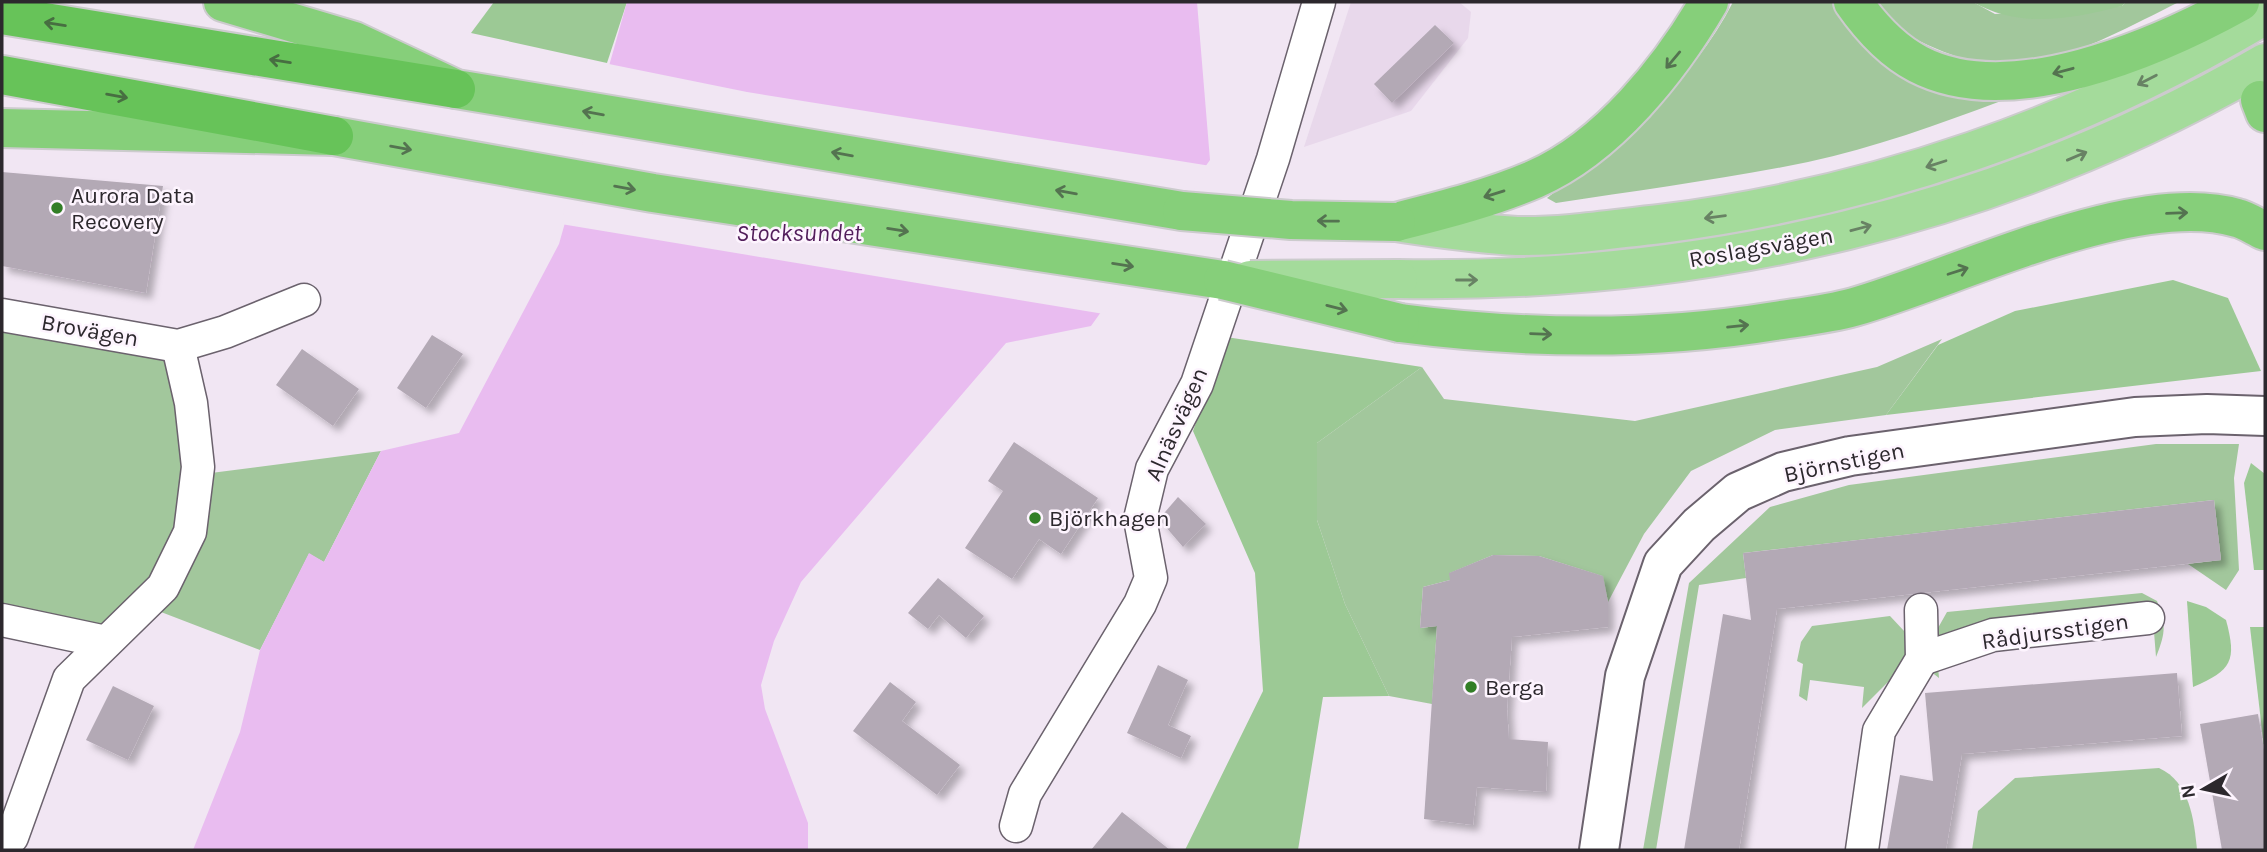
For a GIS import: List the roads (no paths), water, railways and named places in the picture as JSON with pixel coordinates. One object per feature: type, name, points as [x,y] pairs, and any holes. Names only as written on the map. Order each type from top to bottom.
[{"type":"highway","points":[[223,2],[350,57],[456,89],[1182,211],[1291,220],[1396,222],[1501,192],[1538,178],[1592,143],[1638,101],[1681,50],[1709,2]]},
{"type":"highway","points":[[1853,2],[1886,41],[1916,63],[1943,74],[1976,81],[2009,81],[2046,75],[2103,60],[2205,22],[2241,2]]},
{"type":"highway","points":[[2,15],[350,57]]},
{"type":"highway","points":[[2,75],[653,193],[1223,280],[1400,323],[1478,332],[1574,335],[1671,333],[1773,322],[1852,307],[2080,231],[2139,215],[2193,213],[2237,218],[2265,231]]},
{"type":"highway","points":[[2,128],[334,135]]},
{"type":"main road","name":"Roslagsvägen","points":[[1396,222],[1472,233],[1521,236],[1665,223],[1800,202],[1879,182],[2030,131],[2111,97],[2208,49],[2265,15]]},
{"type":"main road","name":"Roslagsvägen","points":[[1223,280],[1550,277],[1653,266],[1810,241],[1950,203],[2045,170],[2127,134],[2265,63]]},
{"type":"street","name":"Alnäsvägen","points":[[1016,826],[1025,794],[1140,604],[1151,578],[1140,519],[1152,469],[1197,384],[1273,159],[1319,2]]},
{"type":"street","points":[[12,837],[69,680],[163,587],[190,532],[198,467],[191,403],[178,346],[225,332],[304,300]]},
{"type":"street","name":"Brovägen","points":[[2,315],[178,346]]},
{"type":"street","name":"Björnstigen","points":[[1599,850],[1625,676],[1663,564],[1699,524],[1738,492],[1783,472],[1850,456],[2135,417],[2207,414],[2265,416]]},
{"type":"street","points":[[1862,850],[1879,731],[1922,659],[1921,610]]},
{"type":"street","name":"Rådjursstigen","points":[[1922,659],[1993,635],[2148,618]]},
{"type":"street","points":[[2,620],[106,642]]},
{"type":"water","name":"Stocksundet","points":[[627,2],[1197,2],[1210,160],[1091,326],[1006,343],[801,582],[774,641],[761,685],[765,709],[808,823],[808,850],[193,850],[240,732],[260,650],[309,553],[324,562],[381,451],[459,433],[559,244]]},
{"type":"place","name":"Aurora Data Recovery","points":[[57,208]]},
{"type":"place","name":"Björkhagen","points":[[1035,518]]},
{"type":"place","name":"Berga","points":[[1471,687]]}]
